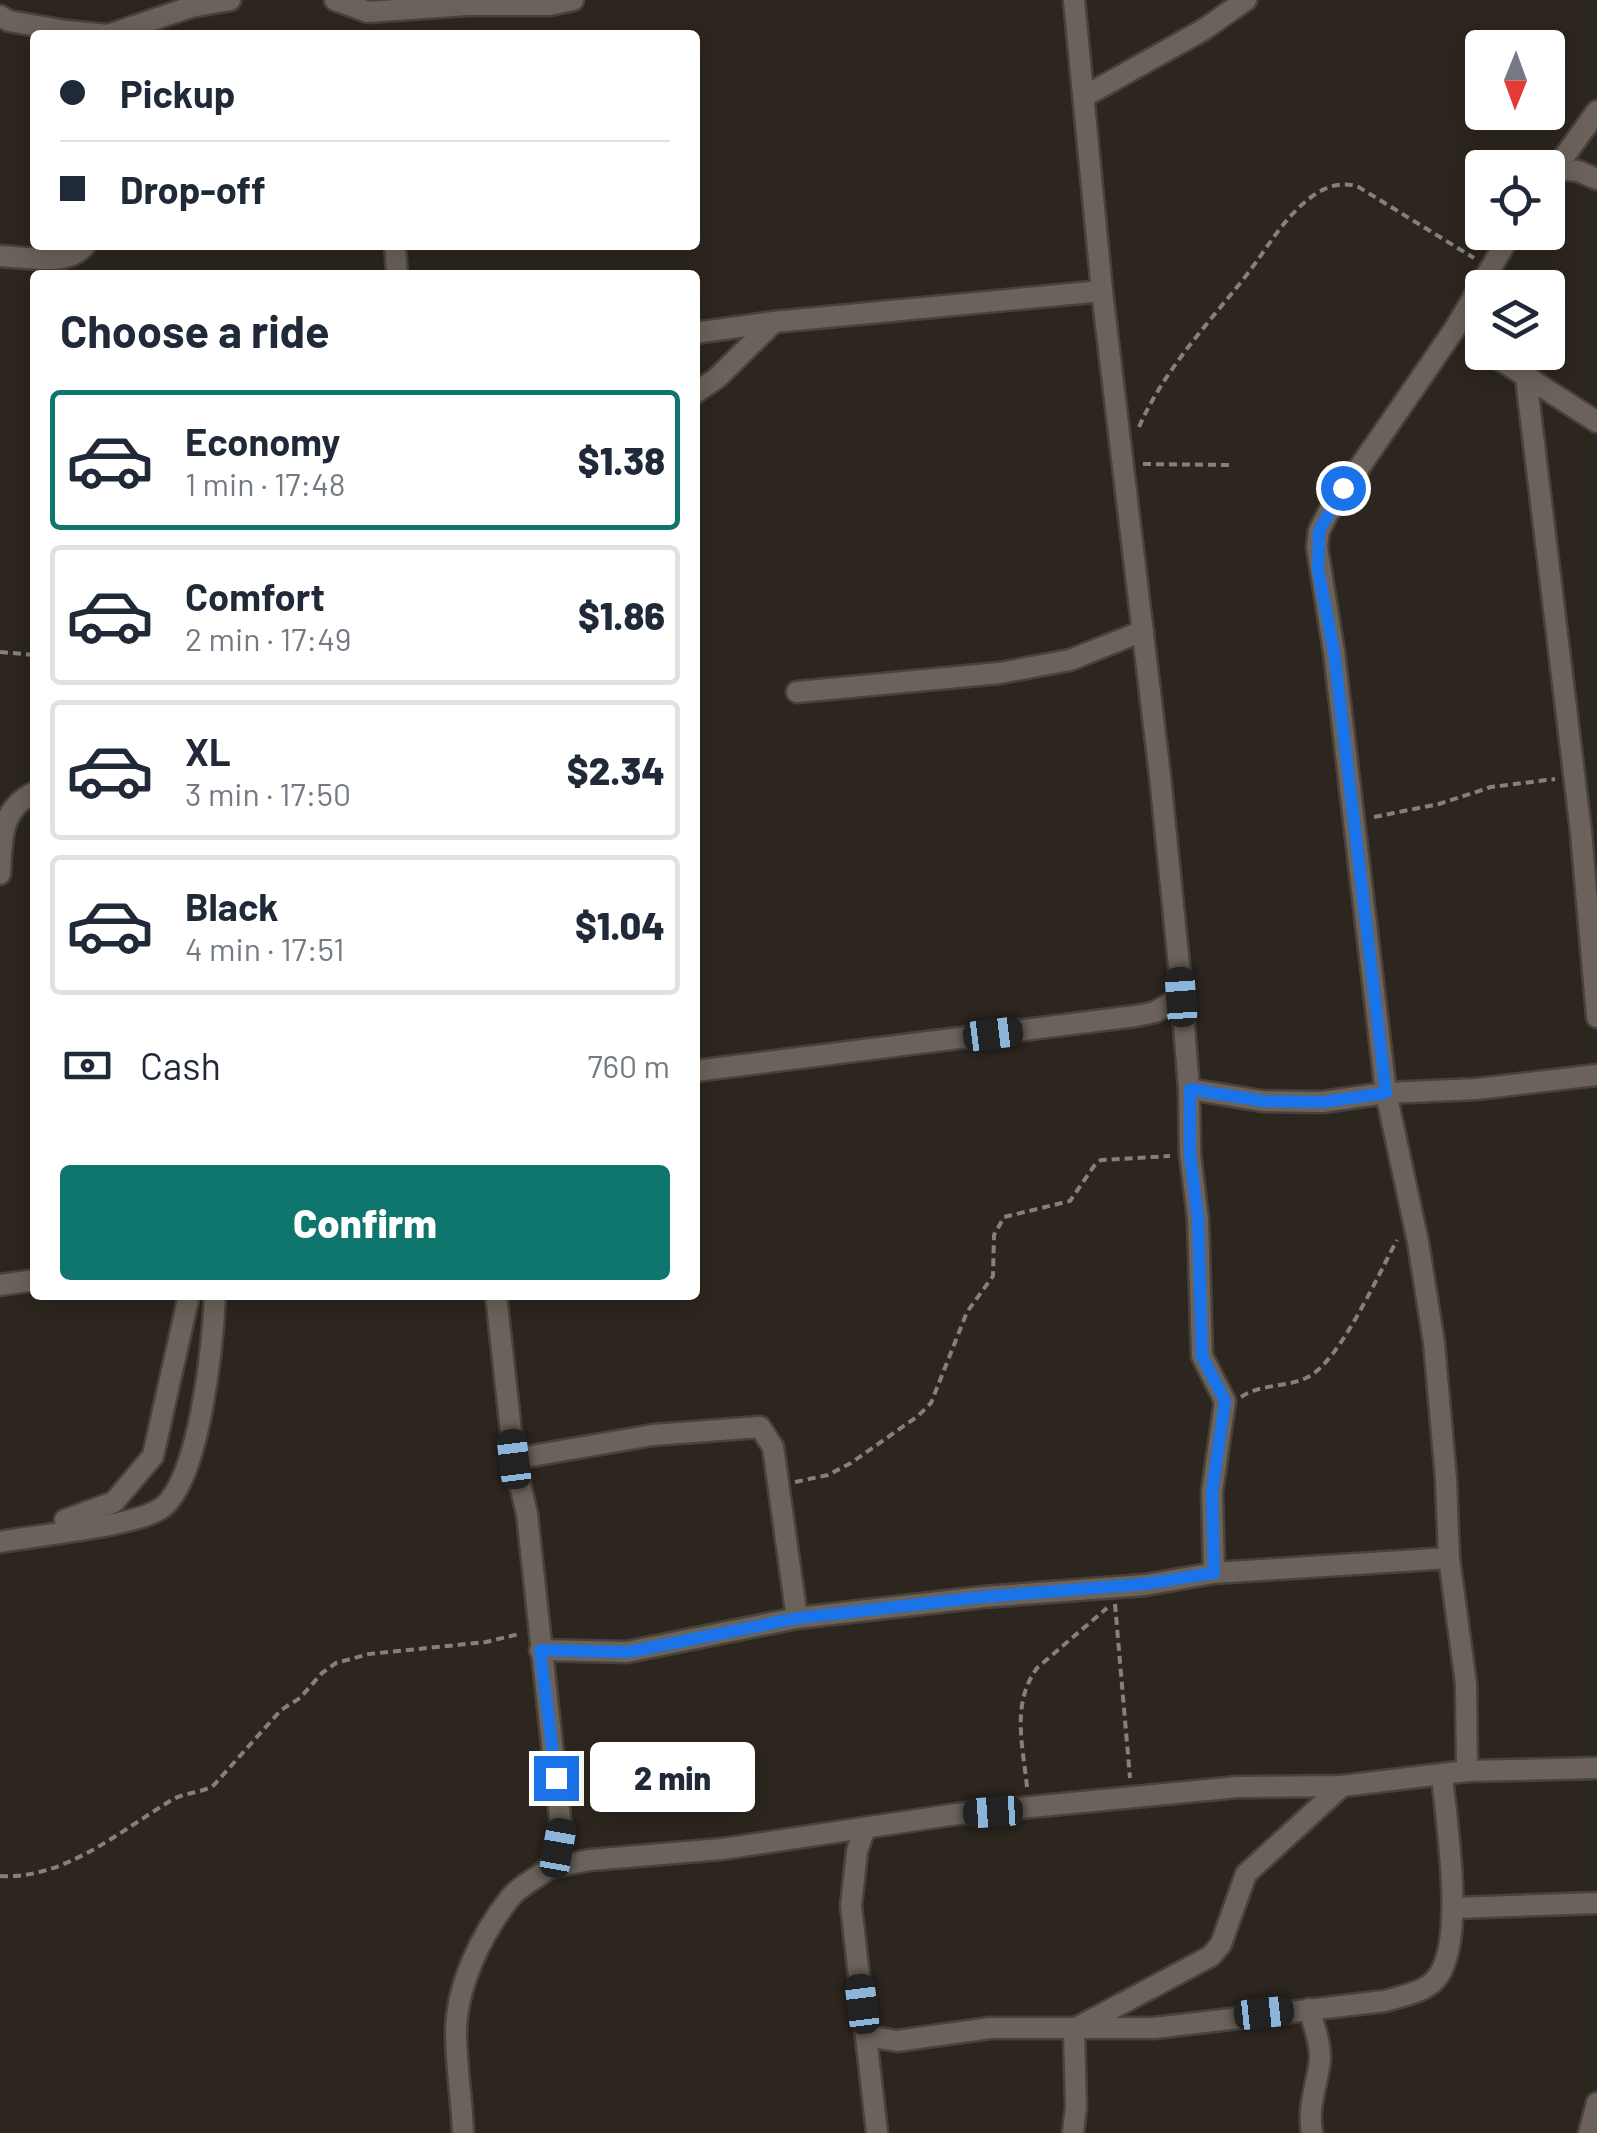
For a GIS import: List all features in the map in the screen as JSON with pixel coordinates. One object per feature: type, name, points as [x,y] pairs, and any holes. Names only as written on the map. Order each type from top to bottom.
[{"type":"street","points":[[123,30],[191,7],[230,0]]},
{"type":"street","points":[[335,0],[365,6],[550,4],[572,0]]},
{"type":"street","points":[[1074,0],[1190,1089],[1202,1356],[1224,1396],[1212,1492],[1214,1573]]},
{"type":"street","points":[[1085,96],[1203,30],[1246,0]]},
{"type":"street","points":[[0,16],[56,30]]},
{"type":"street","points":[[1565,155],[1597,111]]},
{"type":"street","points":[[1565,172],[1578,171],[1597,179]]},
{"type":"street","points":[[0,256],[62,258],[74,256],[80,250]]},
{"type":"street","points":[[1467,1771],[1466,1684],[1449,1558],[1434,1344],[1386,1093],[1334,652],[1318,569],[1319,531],[1359,464],[1454,330],[1501,250]]},
{"type":"street","points":[[700,332],[1102,291]]},
{"type":"street","points":[[700,390],[774,322]]},
{"type":"street","points":[[1454,330],[1465,337]]},
{"type":"street","points":[[1514,370],[1597,422]]},
{"type":"street","points":[[1526,378],[1574,775],[1589,830],[1597,1017]]},
{"type":"street","points":[[797,692],[1000,674],[1070,660],[1143,631]]},
{"type":"street","points":[[0,874],[3,826],[16,803],[30,795]]},
{"type":"street","points":[[700,1070],[1155,1012],[1181,997]]},
{"type":"street","points":[[1155,1012],[1184,1034]]},
{"type":"street","points":[[1190,1089],[1262,1101],[1322,1102],[1597,1075]]},
{"type":"street","points":[[0,1285],[30,1281]]},
{"type":"street","points":[[0,1540],[93,1512],[114,1502],[135,1479],[153,1456],[189,1300]]},
{"type":"street","points":[[0,1540],[137,1518],[160,1509],[176,1494],[212,1359],[215,1300]]},
{"type":"street","points":[[497,1300],[514,1459],[527,1514],[561,1827],[556,1858],[548,1868]]},
{"type":"street","points":[[514,1459],[618,1440],[760,1428],[773,1447],[798,1618]]},
{"type":"street","points":[[540,1640],[628,1652],[798,1618],[1144,1584],[1214,1573],[1449,1558]]},
{"type":"street","points":[[463,2133],[456,2029],[466,1980],[482,1942],[510,1897],[548,1868],[957,1814],[1238,1787],[1342,1786],[1467,1771],[1597,1768]]},
{"type":"street","points":[[866,2036],[897,2041],[990,2028],[1154,2028],[1385,2001],[1417,1992],[1436,1980],[1455,1908],[1442,1775]]},
{"type":"street","points":[[1074,2029],[1211,1956],[1221,1944],[1246,1874],[1342,1786]]},
{"type":"street","points":[[561,1827],[570,1844],[590,1860]]},
{"type":"street","points":[[865,1828],[855,1863],[851,1906],[877,2133]]},
{"type":"street","points":[[1455,1908],[1597,1903]]},
{"type":"street","points":[[1309,2009],[1320,2045],[1320,2064],[1308,2112],[1312,2133]]},
{"type":"street","points":[[1073,2133],[1074,2029]]},
{"type":"street","points":[[1589,2133],[1597,2103]]},
{"type":"path","points":[[1228,465],[1126,464],[1140,423],[1198,332],[1246,276],[1285,219],[1315,194],[1335,184],[1357,186],[1490,269]]},
{"type":"path","points":[[0,652],[30,655]]},
{"type":"path","points":[[1354,820],[1408,811],[1491,788],[1574,775]]},
{"type":"path","points":[[778,1486],[851,1464],[931,1404],[967,1312],[993,1276],[994,1235],[1004,1216],[1070,1201],[1101,1160],[1190,1154]]},
{"type":"path","points":[[1220,1424],[1242,1396],[1254,1389],[1297,1381],[1318,1370],[1345,1336],[1412,1214]]},
{"type":"path","points":[[1028,1809],[1021,1698],[1037,1668],[1114,1602],[1131,1798]]},
{"type":"path","points":[[0,1876],[36,1875],[126,1832],[181,1795],[214,1786],[282,1710],[336,1663],[368,1654],[540,1640]]},
{"type":"route","points":[[556,1778],[540,1650],[628,1652],[798,1618],[1144,1584],[1214,1573],[1212,1492],[1225,1401],[1202,1356],[1190,1089],[1262,1101],[1322,1102],[1386,1093],[1334,652],[1318,569],[1319,531],[1343,488]]}]
